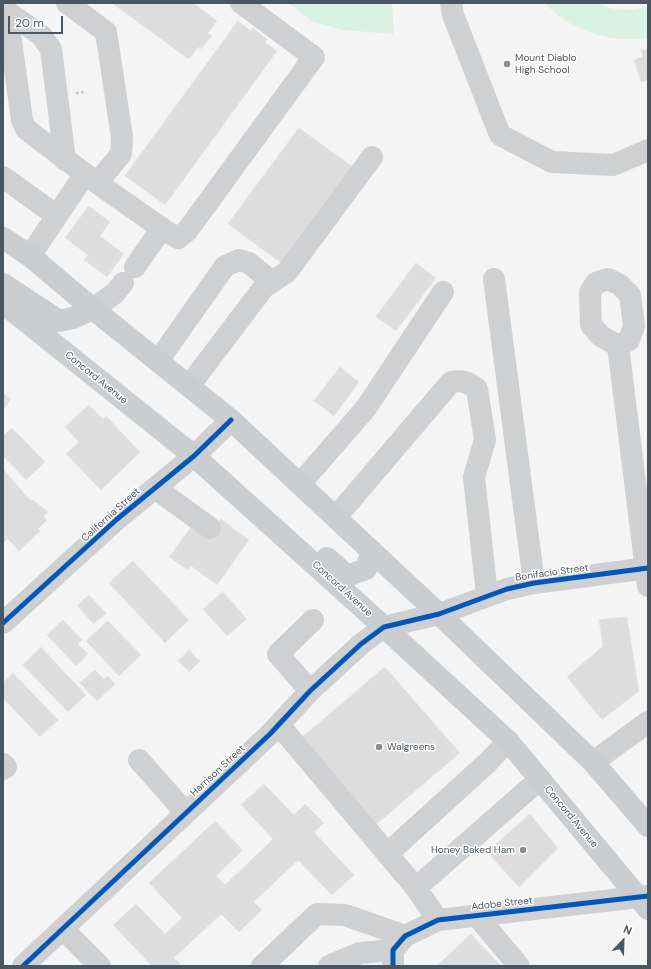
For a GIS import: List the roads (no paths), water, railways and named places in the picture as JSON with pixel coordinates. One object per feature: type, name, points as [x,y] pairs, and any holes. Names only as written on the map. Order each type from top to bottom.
[{"type":"main road","points":[[3,238],[30,256],[93,309],[231,420],[439,614],[594,762],[648,826]]},
{"type":"main road","points":[[3,284],[59,321],[73,318],[93,309]]},
{"type":"main road","name":"Concord Avenue","points":[[3,302],[194,456],[508,741],[645,901]]},
{"type":"main road","points":[[248,504],[287,520],[346,576],[366,569],[372,551]]},
{"type":"street","points":[[30,256],[57,216],[91,179],[121,154],[122,137],[106,32],[67,3]]},
{"type":"street","points":[[5,10],[22,120],[26,130],[91,179],[178,238],[187,231],[314,57],[241,3]]},
{"type":"street","points":[[451,3],[453,15],[500,135],[552,162],[613,165],[648,150]]},
{"type":"street","points":[[5,10],[42,35],[51,49],[65,160]]},
{"type":"street","points":[[189,386],[264,287],[287,272],[372,157]]},
{"type":"street","points":[[3,177],[57,216]]},
{"type":"street","points":[[93,309],[115,293],[162,228]]},
{"type":"street","points":[[158,361],[225,266],[239,260],[249,263],[271,282]]},
{"type":"street","points":[[494,279],[534,583]]},
{"type":"street","points":[[300,484],[366,408],[443,292]]},
{"type":"street","points":[[618,346],[647,575]]},
{"type":"street","points":[[336,517],[451,382],[460,380],[470,383],[477,389],[485,440],[474,477],[487,595]]},
{"type":"street","name":"California Street","points":[[3,623],[116,520],[194,456],[231,420]]},
{"type":"street","points":[[155,488],[210,528]]},
{"type":"street","name":"Bonifacio Street","points":[[439,614],[487,595],[534,583],[647,575]]},
{"type":"street","name":"Harrison Street","points":[[23,966],[279,725],[310,691],[361,644],[384,627],[439,614]]},
{"type":"street","points":[[310,691],[278,654],[313,620]]},
{"type":"street","points":[[594,762],[648,722]]},
{"type":"street","points":[[279,725],[416,888],[438,920]]},
{"type":"street","points":[[387,854],[486,764],[508,741]]},
{"type":"street","points":[[139,760],[186,813]]},
{"type":"street","points":[[3,764],[6,766],[3,769]]},
{"type":"street","points":[[416,888],[540,779]]},
{"type":"street","name":"Adobe Street","points":[[397,951],[438,920],[645,901]]},
{"type":"street","points":[[262,966],[317,914],[345,915],[397,951]]},
{"type":"street","points":[[477,916],[519,966]]},
{"type":"street","points":[[63,929],[100,966]]},
{"type":"street","points":[[329,966],[360,953],[397,951]]},
{"type":"place","name":"Mount Diablo High School","points":[[507,64]]},
{"type":"place","name":"Walgreens","points":[[379,747]]},
{"type":"place","name":"Honey Baked Ham","points":[[523,850]]}]
